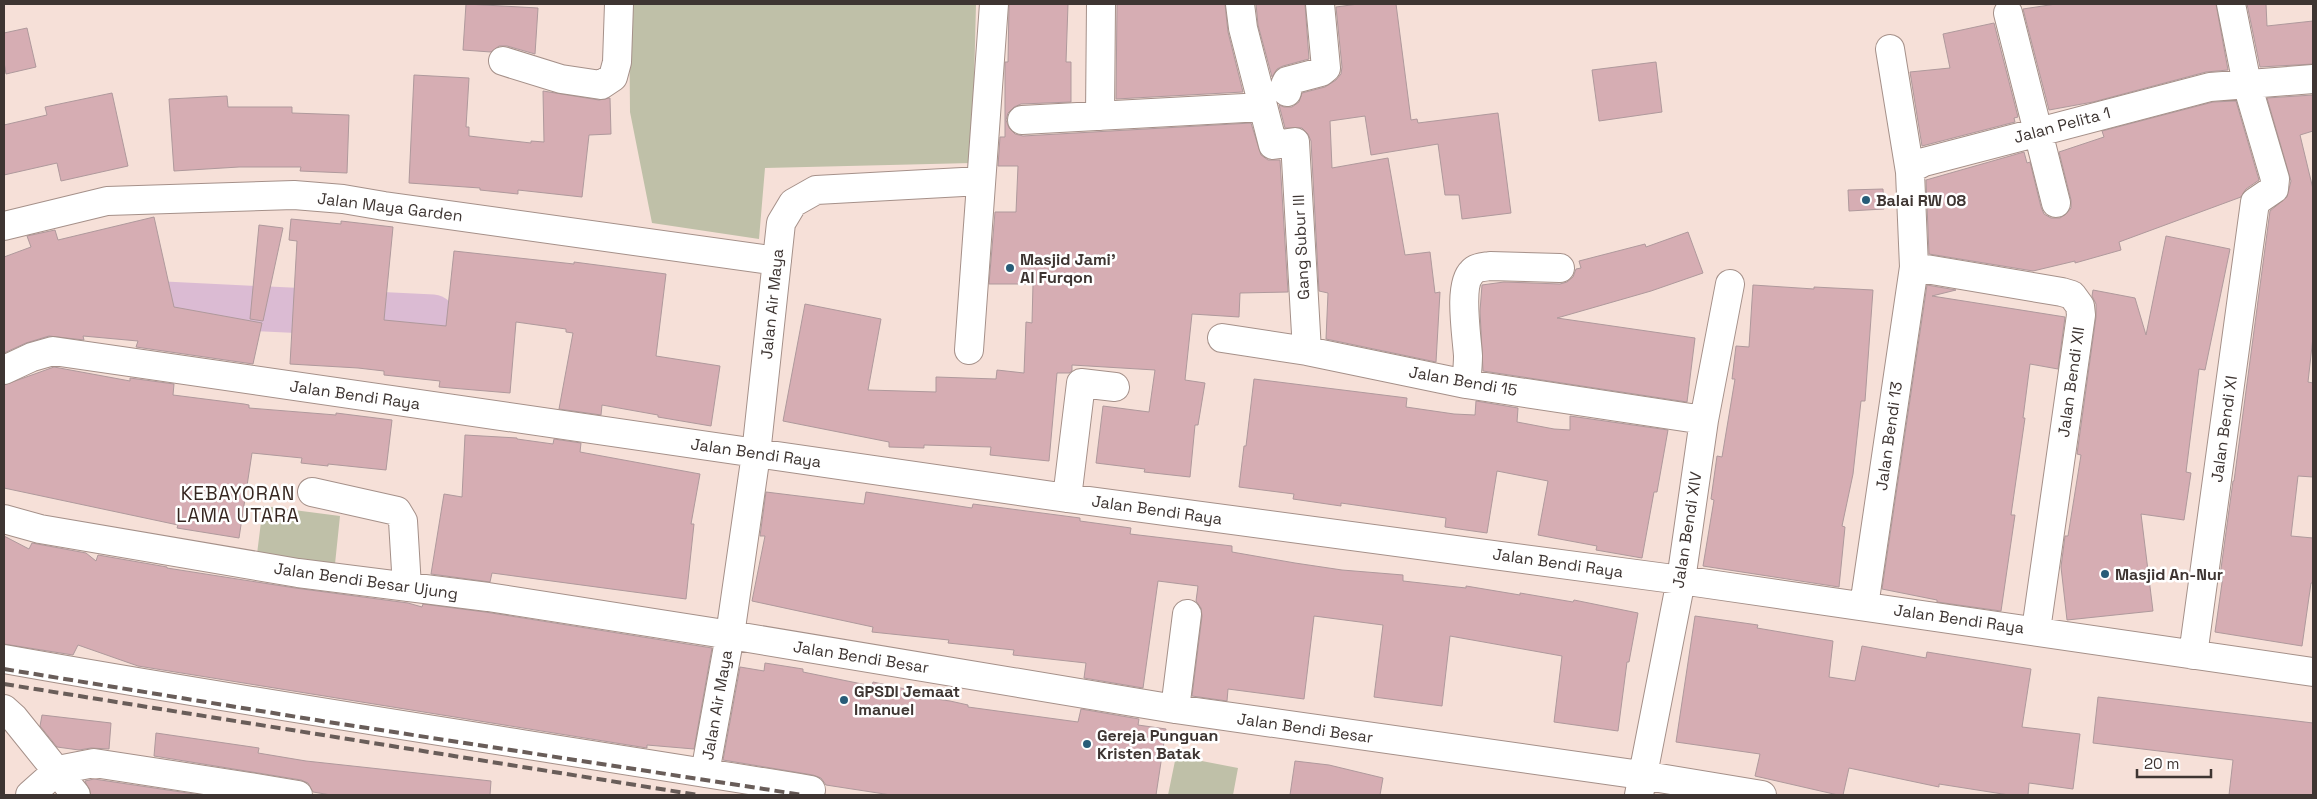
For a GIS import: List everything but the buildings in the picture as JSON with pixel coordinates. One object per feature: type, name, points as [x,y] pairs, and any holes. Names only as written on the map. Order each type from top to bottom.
[{"type":"street","points":[[503,61],[561,79],[601,85],[613,77],[617,62],[619,4]]},
{"type":"street","points":[[969,350],[994,4]]},
{"type":"street","points":[[1100,116],[1101,4]]},
{"type":"street","points":[[1022,120],[1263,107],[1243,28],[1240,4]]},
{"type":"street","points":[[1287,92],[1285,85],[1287,81],[1321,72],[1326,68],[1320,4]]},
{"type":"street","points":[[2231,4],[2247,84]]},
{"type":"street","points":[[2008,13],[2056,204]]},
{"type":"street","points":[[1890,48],[1910,172],[1914,267]]},
{"type":"street","name":"Jalan Pelita 1","points":[[1910,172],[1924,162],[2210,87],[2313,79]]},
{"type":"street","name":"Jalan Bendi XI","points":[[2193,656],[2255,202],[2274,189],[2275,179],[2247,84]]},
{"type":"street","name":"Gang Subur III","points":[[1263,107],[1273,145],[1295,142],[1307,352]]},
{"type":"street","name":"Jalan Air Maya","points":[[705,772],[730,635],[756,454],[781,223],[793,203],[816,190],[981,181]]},
{"type":"street","name":"Jalan Maya Garden","points":[[4,226],[107,201],[294,195],[343,199],[777,261]]},
{"type":"street","points":[[1466,384],[1468,358],[1464,296],[1466,282],[1471,272],[1490,266],[1560,268]]},
{"type":"street","name":"Jalan Bendi 13","points":[[1864,606],[1914,267]]},
{"type":"street","name":"Jalan Bendi XII","points":[[1914,267],[2062,292],[2072,295],[2080,306],[2036,630]]},
{"type":"street","name":"Jalan Bendi XIV","points":[[1640,785],[1681,580],[1704,420],[1730,284]]},
{"type":"street","name":"Jalan Bendi 15","points":[[1222,338],[1307,352],[1466,384],[1704,420]]},
{"type":"street","name":"Jalan Bendi Raya","points":[[4,370],[32,357],[53,352],[1068,498],[1681,580],[2036,630],[2193,656],[2313,672]]},
{"type":"street","points":[[1068,498],[1081,383],[1116,387]]},
{"type":"street","points":[[312,492],[397,511],[403,521],[407,587]]},
{"type":"street","name":"Jalan Bendi Besar Ujung","points":[[4,519],[40,529],[131,546],[298,573],[488,597],[730,635]]},
{"type":"street","points":[[1175,709],[1187,614]]},
{"type":"street","name":"Jalan Bendi Besar","points":[[730,635],[1640,785],[1762,795]]},
{"type":"street","points":[[4,659],[272,706],[486,737],[811,790]]},
{"type":"street","points":[[4,709],[14,718],[58,770],[76,795]]},
{"type":"street","points":[[30,795],[58,770],[94,763],[249,791],[298,795]]},
{"type":"green space","points":[[629,4],[976,4],[972,163],[765,168],[759,239],[652,223],[630,112]]},
{"type":"green space","points":[[263,506],[340,516],[335,564],[257,554]]},
{"type":"green space","points":[[1176,756],[1238,768],[1233,795],[1168,795]]},
{"type":"waterway","points":[[4,327],[64,310],[164,304],[433,317]]},
{"type":"railway","points":[[4,669],[322,721],[803,795]]},
{"type":"railway","points":[[4,684],[698,795]]},
{"type":"place","name":"Balai RW 08","points":[[1866,200]]},
{"type":"place","name":"Masjid Jami' Al Furqon","points":[[1010,268]]},
{"type":"place","name":"Masjid An-Nur","points":[[2105,574]]},
{"type":"place","name":"GPSDI Jemaat Imanuel","points":[[844,700]]},
{"type":"place","name":"Gereja Punguan Kristen Batak","points":[[1087,744]]},
{"type":"district","name":"KEBAYORAN LAMA UTARA","points":[[238,504]]}]
